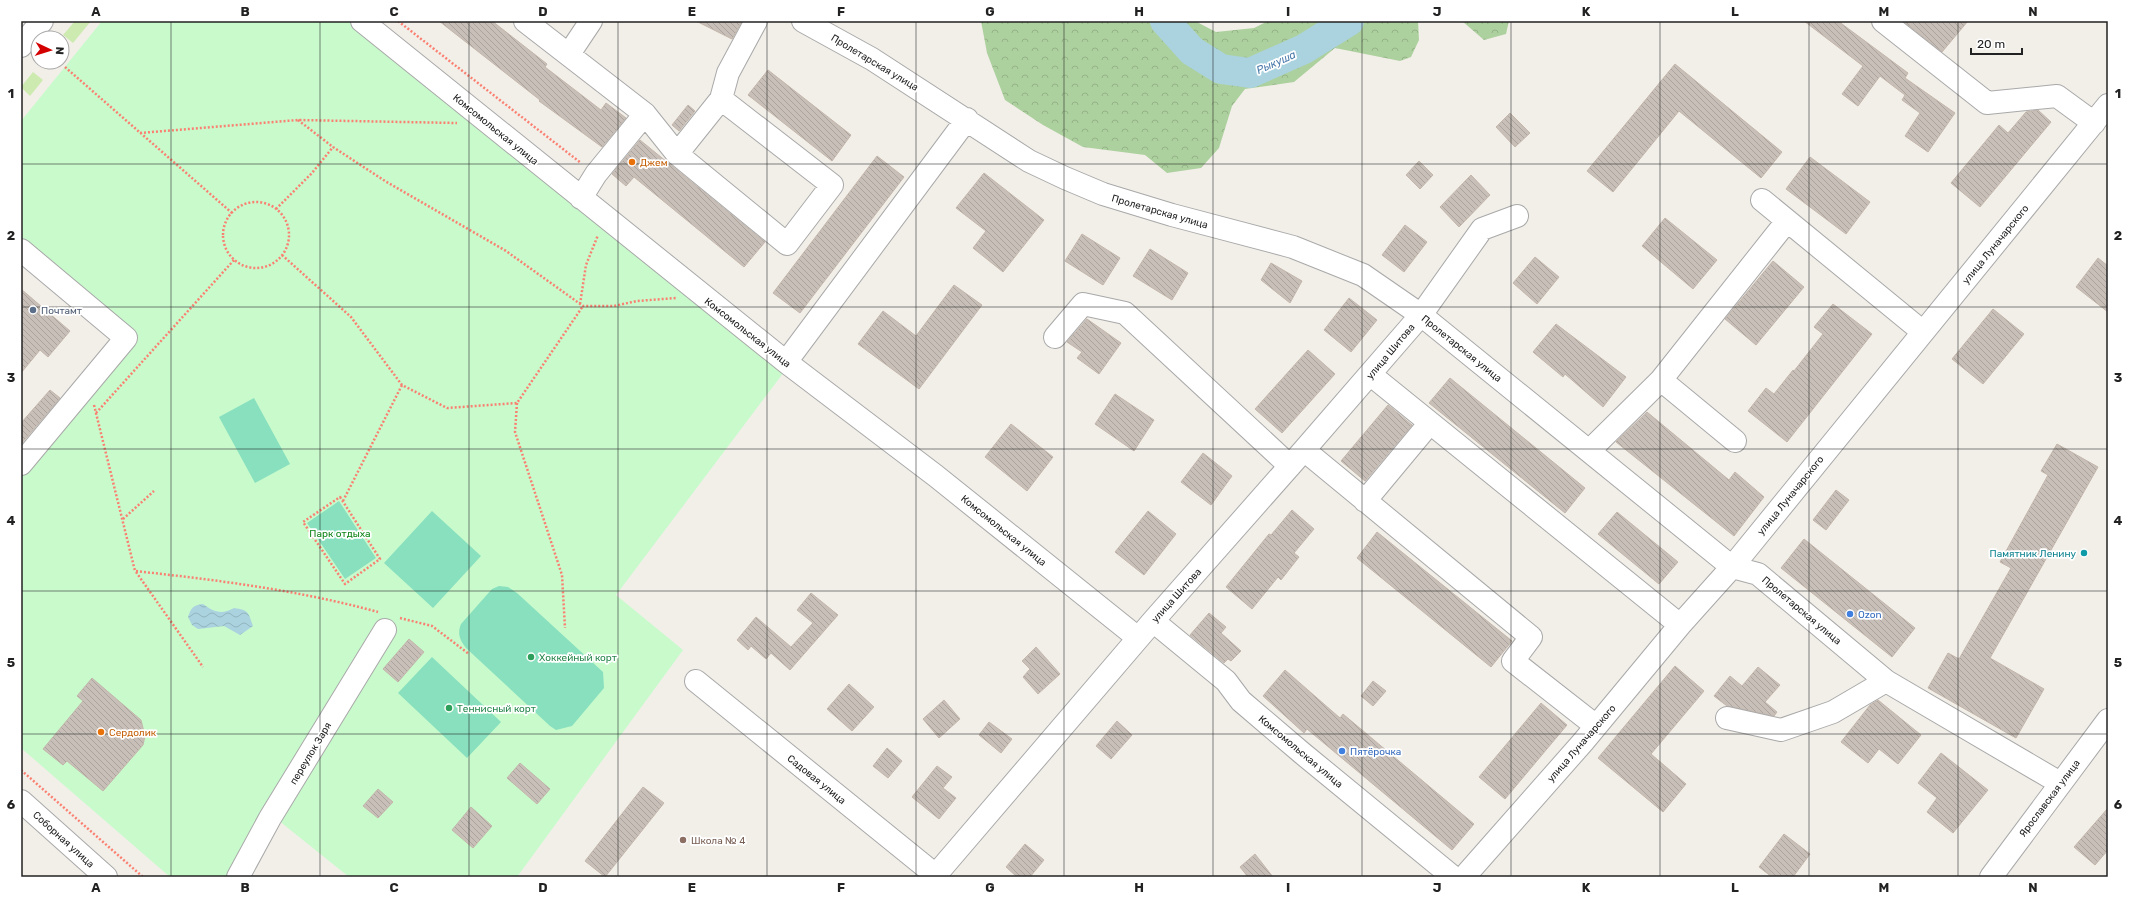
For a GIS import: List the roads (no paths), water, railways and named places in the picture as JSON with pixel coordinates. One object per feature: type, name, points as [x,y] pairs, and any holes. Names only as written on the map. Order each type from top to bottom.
[{"type":"street","points":[[21,46],[42,21]]},
{"type":"street","name":"Комсомольская улица","points":[[362,21],[689,285],[786,362],[936,476],[1138,638]]},
{"type":"street","points":[[525,21],[645,114],[678,154],[787,244],[832,185],[721,99]]},
{"type":"street","points":[[569,54],[591,21]]},
{"type":"street","points":[[678,154],[721,99],[728,73],[756,21]]},
{"type":"street","name":"Пролетарская улица","points":[[803,21],[872,58],[1029,161],[1103,194],[1172,215],[1293,247],[1363,275],[1421,315],[1732,567],[1758,574],[1886,680],[2060,783]]},
{"type":"street","points":[[1883,21],[1987,102],[2057,96],[2094,122]]},
{"type":"street","name":"улица Луначарского","points":[[1464,877],[1732,567],[2108,105]]},
{"type":"street","points":[[581,198],[596,174],[645,114]]},
{"type":"street","points":[[786,362],[967,119]]},
{"type":"street","points":[[1762,200],[1923,332]]},
{"type":"street","name":"улица Шитова","points":[[936,876],[1138,638],[1371,374],[1421,315],[1482,229],[1517,216]]},
{"type":"street","points":[[1589,450],[1660,380],[1787,221]]},
{"type":"street","points":[[21,250],[126,338],[21,464]]},
{"type":"street","points":[[1055,337],[1084,304],[1125,313],[1290,466]]},
{"type":"street","points":[[1371,374],[1430,424],[1680,626]]},
{"type":"street","points":[[1660,380],[1735,441]]},
{"type":"street","points":[[1365,501],[1430,424]]},
{"type":"street","points":[[1304,450],[1530,637],[1513,661],[1596,726]]},
{"type":"street","name":"переулок Заря","points":[[238,877],[270,818],[388,620]]},
{"type":"street","name":"Комсомольская улица","points":[[1153,621],[1226,681],[1241,701],[1453,877]]},
{"type":"street","points":[[1727,718],[1782,730],[1833,712],[1886,680]]},
{"type":"street","name":"Садовая улица","points":[[696,681],[936,876]]},
{"type":"street","name":"Ярославская улица","points":[[1991,877],[2108,720]]},
{"type":"street","name":"Соборная улица","points":[[21,801],[106,877]]},
{"type":"water","points":[[203,604],[218,612],[234,608],[243,610],[249,615],[253,626],[240,635],[224,626],[198,629],[192,625],[188,617],[193,608],[197,605]]},
{"type":"waterway","name":"Рыкуша","points":[[1165,21],[1192,51],[1221,69],[1250,73],[1304,49],[1349,21]]},
{"type":"place","name":"Джем","points":[[632,162]]},
{"type":"place","name":"Почтамт","points":[[33,310]]},
{"type":"place","name":"Памятник Ленину","points":[[2084,553]]},
{"type":"place","name":"Ozon","points":[[1850,614]]},
{"type":"place","name":"Хоккейный корт","points":[[531,657]]},
{"type":"place","name":"Теннисный корт","points":[[449,708]]},
{"type":"place","name":"Сердолик","points":[[101,732]]},
{"type":"place","name":"Пятёрочка","points":[[1342,751]]},
{"type":"place","name":"Школа № 4","points":[[683,840]]},
{"type":"park label","name":"Парк отдыха","points":[[340,533]]}]
